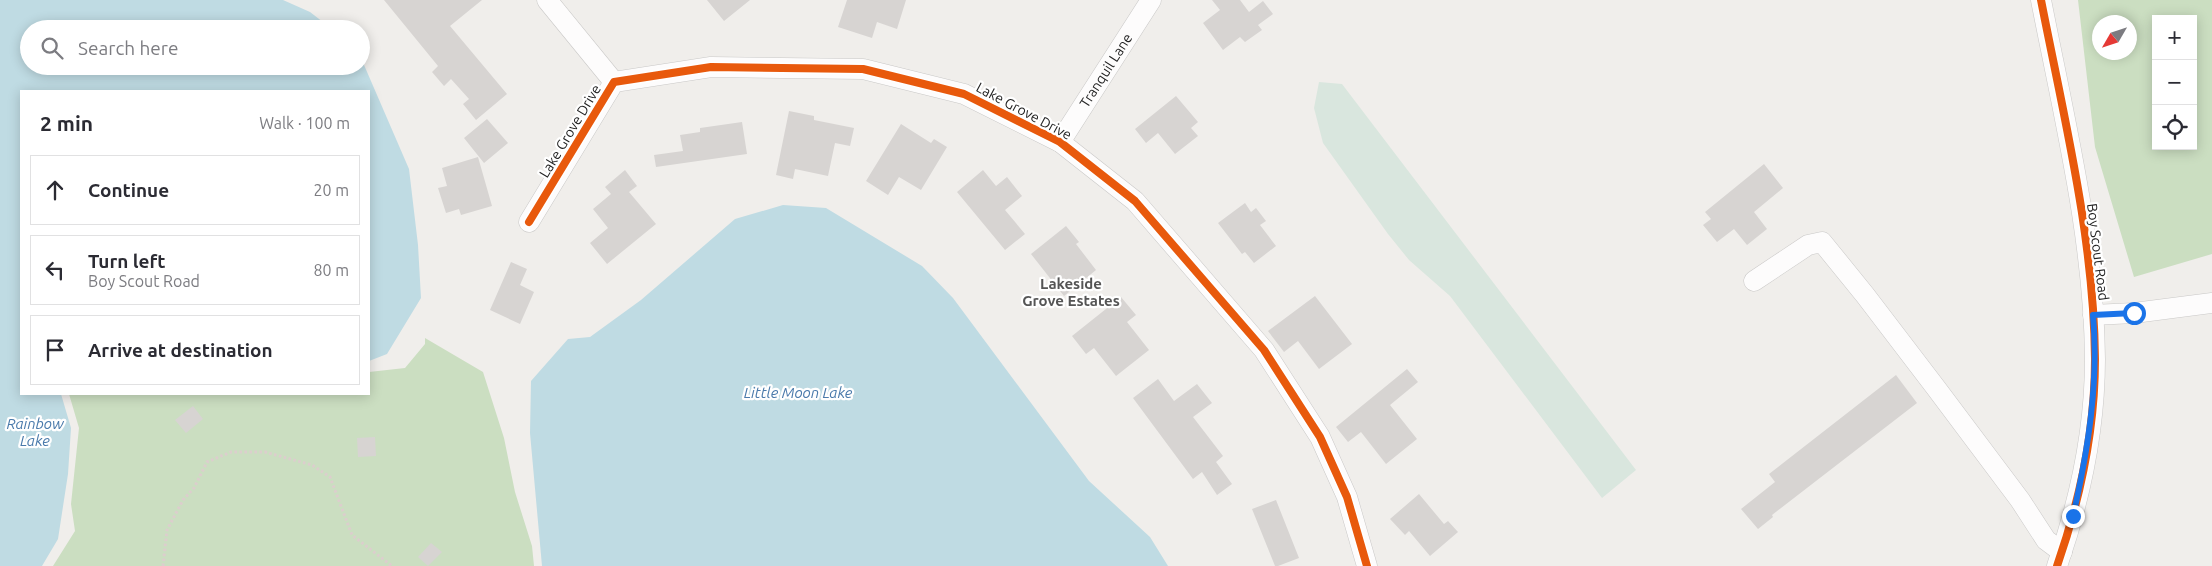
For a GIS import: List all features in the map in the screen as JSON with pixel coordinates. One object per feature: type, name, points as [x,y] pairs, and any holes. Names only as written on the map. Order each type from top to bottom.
[{"type":"street","name":"Lake Grove Drive","points":[[547,0],[614,82]]},
{"type":"street","name":"Tranquil Lane","points":[[1060,142],[1151,0]]},
{"type":"street","name":"Boy Scout Road","points":[[2041,0],[2081,213],[2093,315],[2095,360],[2091,424],[2080,485],[2060,559]]},
{"type":"street","name":"Lake Grove Drive","points":[[529,222],[614,82],[711,67],[863,69],[964,94],[1060,142],[1135,201],[1264,350],[1320,437],[1347,497],[1366,566]]},
{"type":"street","points":[[1754,282],[1808,245],[1822,242],[1936,388],[2020,500],[2060,559]]},
{"type":"street","points":[[2093,315],[2134,313],[2212,303]]},
{"type":"path","points":[[162,566],[168,530],[183,500],[194,488],[207,462],[231,452],[265,452],[312,465],[330,477],[352,535],[392,566]]},
{"type":"green space","points":[[2078,0],[2212,0],[2212,254],[2134,277],[2095,147]]},
{"type":"green space","points":[[425,338],[483,372],[504,438],[515,492],[532,546],[534,566],[53,566],[75,531],[71,504],[79,428],[69,395],[370,395],[370,372],[405,368],[425,344]]},
{"type":"shaded area","points":[[1319,82],[1342,84],[1636,470],[1602,498],[1450,296],[1409,260],[1388,234],[1323,143],[1314,108]]},
{"type":"water","name":"Rainbow Lake","points":[[0,0],[283,0],[310,12],[320,20],[20,20],[20,75],[368,75],[409,169],[418,245],[421,298],[387,354],[370,361],[370,90],[20,90],[20,395],[61,395],[71,428],[68,474],[58,539],[42,566],[0,566]]},
{"type":"water","name":"Little Moon Lake","points":[[783,205],[826,208],[922,266],[953,298],[1089,481],[1150,537],[1168,566],[542,566],[530,433],[531,381],[568,339],[590,337],[641,300],[735,219]]},
{"type":"building","points":[[384,0],[482,0],[450,26],[507,94],[476,120],[463,104],[469,99],[451,79],[444,86],[432,72],[438,66]]},
{"type":"building","points":[[707,0],[750,0],[724,21]]},
{"type":"building","points":[[847,0],[906,0],[897,29],[877,22],[872,38],[838,27]]},
{"type":"building","points":[[1212,0],[1240,0],[1249,12],[1263,1],[1273,14],[1258,25],[1262,30],[1245,42],[1240,37],[1223,50],[1203,23],[1220,10]]},
{"type":"building","points":[[1176,96],[1198,122],[1191,128],[1198,136],[1175,154],[1158,133],[1146,143],[1135,129]]},
{"type":"building","points":[[789,111],[814,116],[814,120],[854,128],[850,146],[835,143],[828,176],[795,169],[793,179],[776,175]]},
{"type":"building","points":[[487,119],[508,143],[484,163],[464,138]]},
{"type":"building","points":[[742,122],[747,154],[656,167],[654,155],[683,151],[680,135],[700,132],[700,128]]},
{"type":"building","points":[[901,124],[931,143],[934,139],[947,147],[921,190],[899,177],[888,195],[866,181]]},
{"type":"building","points":[[478,157],[492,206],[461,215],[459,209],[446,213],[438,188],[447,186],[442,168]]},
{"type":"building","points":[[1764,164],[1783,188],[1754,212],[1767,229],[1747,245],[1734,229],[1717,242],[1703,225],[1711,219],[1705,212]]},
{"type":"building","points":[[625,170],[637,186],[629,192],[656,224],[607,264],[590,243],[608,228],[593,209],[611,194],[605,187]]},
{"type":"building","points":[[983,170],[996,186],[1007,177],[1022,196],[1005,210],[1025,234],[1005,250],[957,192]]},
{"type":"building","points":[[1245,203],[1251,212],[1256,208],[1266,221],[1260,225],[1276,246],[1254,263],[1245,252],[1242,254],[1218,223]]},
{"type":"building","points":[[1066,226],[1079,242],[1076,244],[1096,270],[1064,296],[1031,254]]},
{"type":"building","points":[[511,262],[527,269],[520,285],[534,292],[520,324],[490,310]]},
{"type":"building","points":[[1315,296],[1352,344],[1319,369],[1298,341],[1284,352],[1268,331]]},
{"type":"building","points":[[1121,297],[1136,315],[1127,322],[1149,350],[1116,376],[1094,348],[1086,354],[1072,336]]},
{"type":"building","points":[[1407,369],[1418,382],[1390,405],[1417,439],[1386,464],[1361,432],[1348,442],[1336,427]]},
{"type":"building","points":[[1896,375],[1917,403],[1772,515],[1773,517],[1758,529],[1741,509],[1775,482],[1769,474]]},
{"type":"building","points":[[1158,379],[1174,401],[1197,384],[1212,403],[1193,417],[1223,456],[1216,462],[1232,484],[1217,495],[1202,472],[1193,479],[1133,398]]},
{"type":"building","points":[[193,406],[203,419],[186,433],[175,420]]},
{"type":"building","points":[[375,437],[376,456],[358,457],[357,438]]},
{"type":"building","points":[[1419,494],[1444,524],[1448,521],[1458,532],[1430,556],[1409,531],[1405,535],[1390,519]]},
{"type":"building","points":[[1276,500],[1299,558],[1278,566],[1275,566],[1252,509]]},
{"type":"building","points":[[431,543],[442,552],[428,566],[418,557]]},
{"type":"cycle path","points":[[2041,0],[2084,223],[2093,314],[2095,359],[2092,412],[2085,464],[2073,516],[2057,566]]},
{"type":"cycle path","points":[[529,222],[614,82],[711,67],[863,69],[964,94],[1060,142],[1135,201],[1264,350],[1320,437],[1347,497],[1367,566]]},
{"type":"district","name":"Lakeside Grove Estates","points":[[1071,292]]},
{"type":"route","points":[[2073,516],[2091,424],[2095,360],[2093,315],[2134,313]]}]
